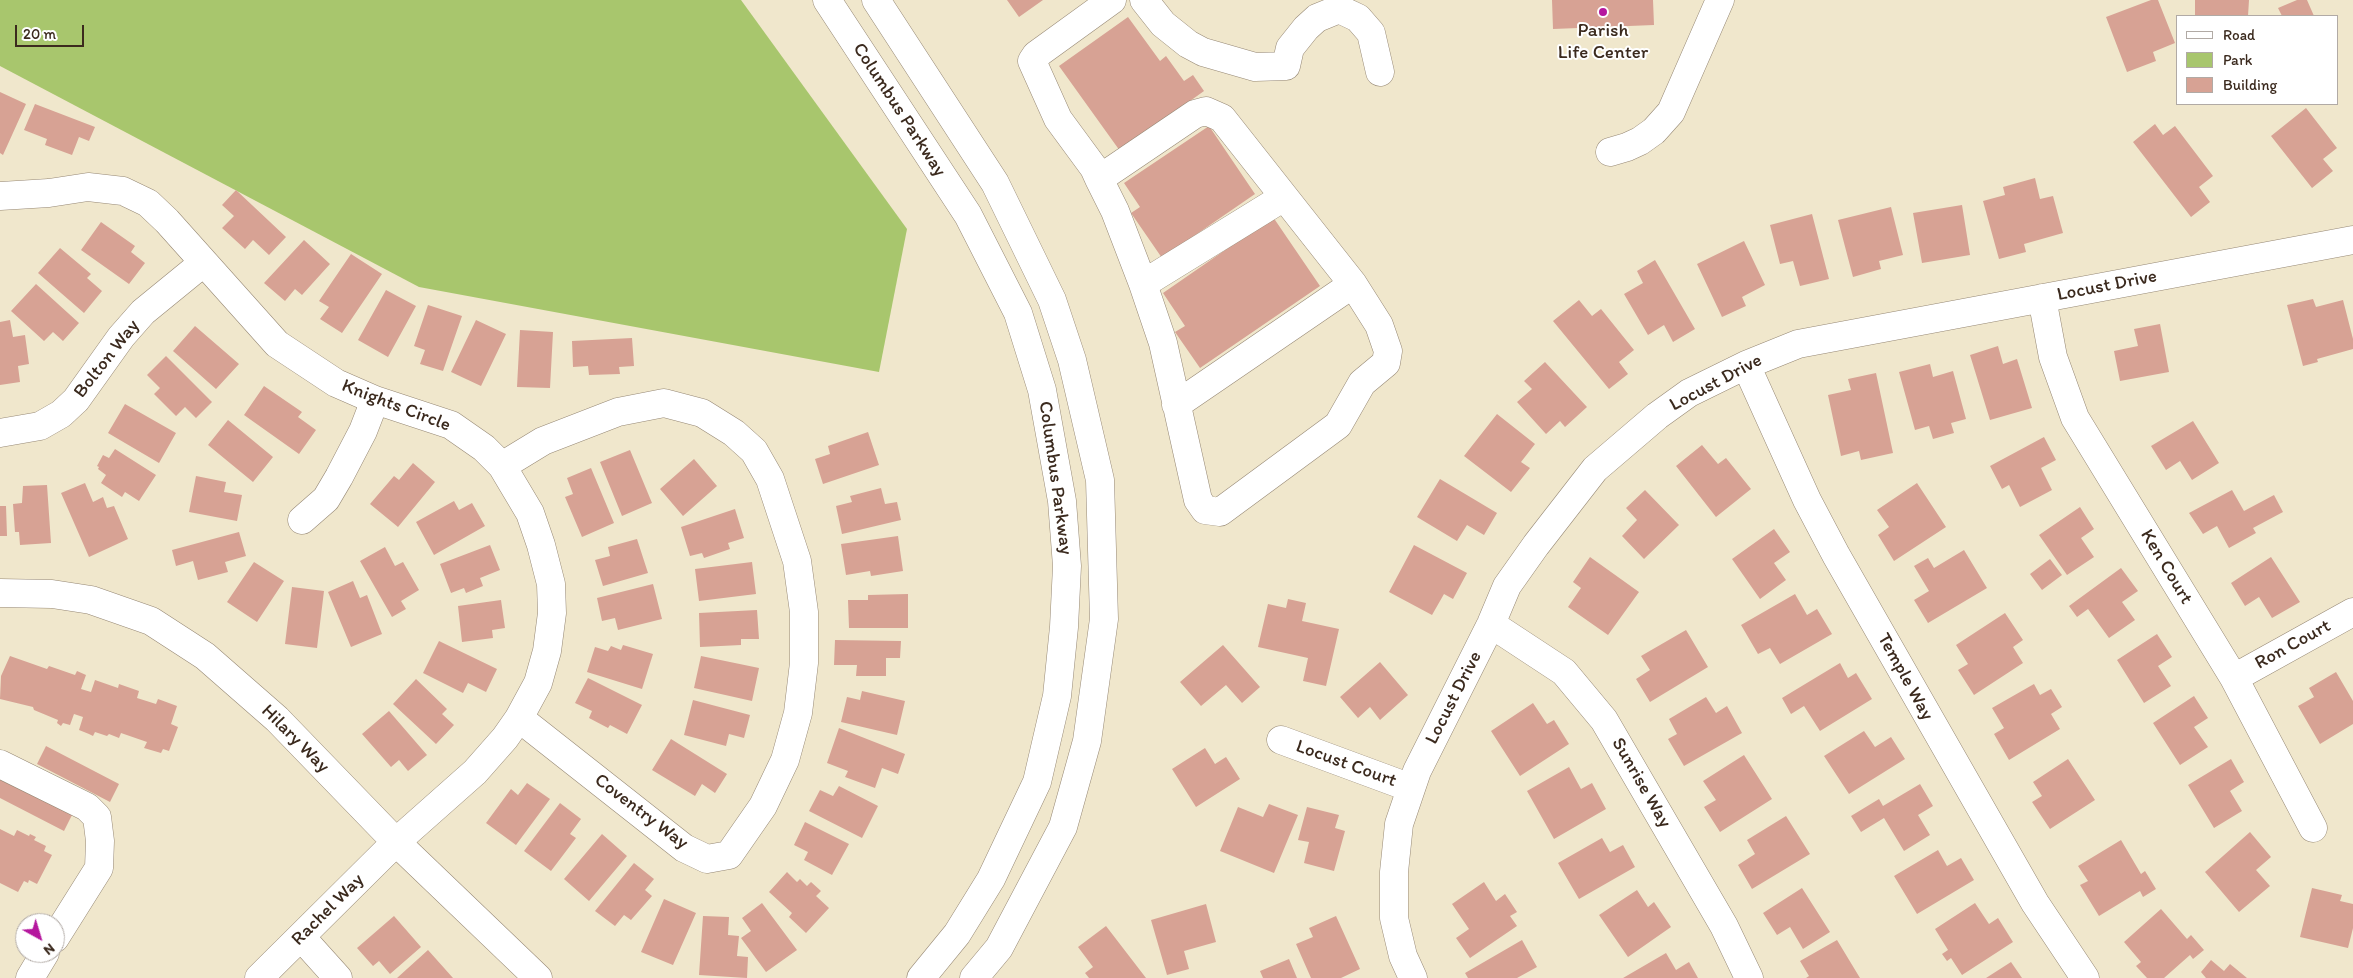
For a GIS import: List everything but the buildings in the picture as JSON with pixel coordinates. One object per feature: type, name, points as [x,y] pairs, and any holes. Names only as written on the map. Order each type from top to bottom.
[{"type":"street","name":"Columbus Parkway","points":[[827,0],[968,215],[1018,313],[1042,390],[1062,501],[1067,566],[1064,628],[1057,696],[1037,782],[991,879],[957,934],[921,978]]},
{"type":"street","name":"Columbus Parkway","points":[[876,0],[995,183],[1052,300],[1072,360],[1100,480],[1104,619],[1087,742],[1063,827],[999,948],[974,978]]},
{"type":"street","points":[[1099,179],[1194,114],[1206,111],[1222,118],[1352,284],[1379,325],[1388,351],[1386,363],[1362,383],[1338,425],[1220,512],[1205,510],[1198,500],[1163,344],[1143,284],[1115,211],[1099,179],[1094,168],[1058,119],[1032,61],[1036,55],[1112,0]]},
{"type":"street","points":[[1144,0],[1163,24],[1188,44],[1202,52],[1255,67],[1286,66],[1290,48],[1306,28],[1317,18],[1339,9],[1358,18],[1371,33],[1380,72]]},
{"type":"street","points":[[1610,152],[1628,148],[1647,136],[1671,112],[1720,0]]},
{"type":"street","name":"Knights Circle","points":[[0,196],[49,193],[88,187],[123,192],[148,203],[167,221],[277,344],[336,383],[375,400],[451,425],[484,448],[502,466],[530,513],[551,584],[552,613],[547,651],[538,683],[519,718],[505,738],[474,772],[396,842]]},
{"type":"street","points":[[1143,284],[1284,198]]},
{"type":"street","name":"Locust Drive","points":[[1413,978],[1403,956],[1394,918],[1394,872],[1399,824],[1411,788],[1491,624],[1507,586],[1536,544],[1595,469],[1657,416],[1681,399],[1746,364],[1798,344],[2353,240]]},
{"type":"street","name":"Bolton Way","points":[[0,433],[40,426],[61,414],[76,400],[121,337],[143,312],[203,263]]},
{"type":"street","points":[[1176,405],[1352,284]]},
{"type":"street","name":"Ken Court","points":[[2042,298],[2053,358],[2075,418],[2234,678],[2313,828]]},
{"type":"street","name":"Temple Way","points":[[1746,364],[1807,500],[1836,555],[2035,903],[2085,978]]},
{"type":"street","points":[[302,520],[326,499],[363,431],[375,400]]},
{"type":"street","name":"Coventry Way","points":[[502,466],[543,442],[618,412],[664,403],[702,413],[734,433],[754,451],[770,479],[797,561],[804,612],[804,663],[798,713],[785,760],[763,806],[729,855],[707,859],[684,848],[519,718]]},
{"type":"street","name":"Hilary Way","points":[[0,593],[52,594],[91,600],[151,621],[205,656],[278,719],[396,842],[538,978]]},
{"type":"street","name":"Ron Court","points":[[2234,678],[2353,612]]},
{"type":"street","name":"Sunrise Way","points":[[1491,624],[1564,672],[1604,720],[1724,926],[1749,978]]},
{"type":"street","name":"Locust Court","points":[[1281,740],[1411,788]]},
{"type":"street","points":[[0,764],[87,807],[97,817],[100,841],[99,868],[65,922]]},
{"type":"street","name":"Rachel Way","points":[[259,978],[302,938],[396,842]]},
{"type":"street","points":[[302,938],[338,978]]},
{"type":"street","points":[[30,978],[39,963]]},
{"type":"green space","points":[[0,0],[741,0],[907,229],[879,372],[419,287],[0,66]]},
{"type":"place","name":"Parish Life Center","points":[[1603,12]]}]
